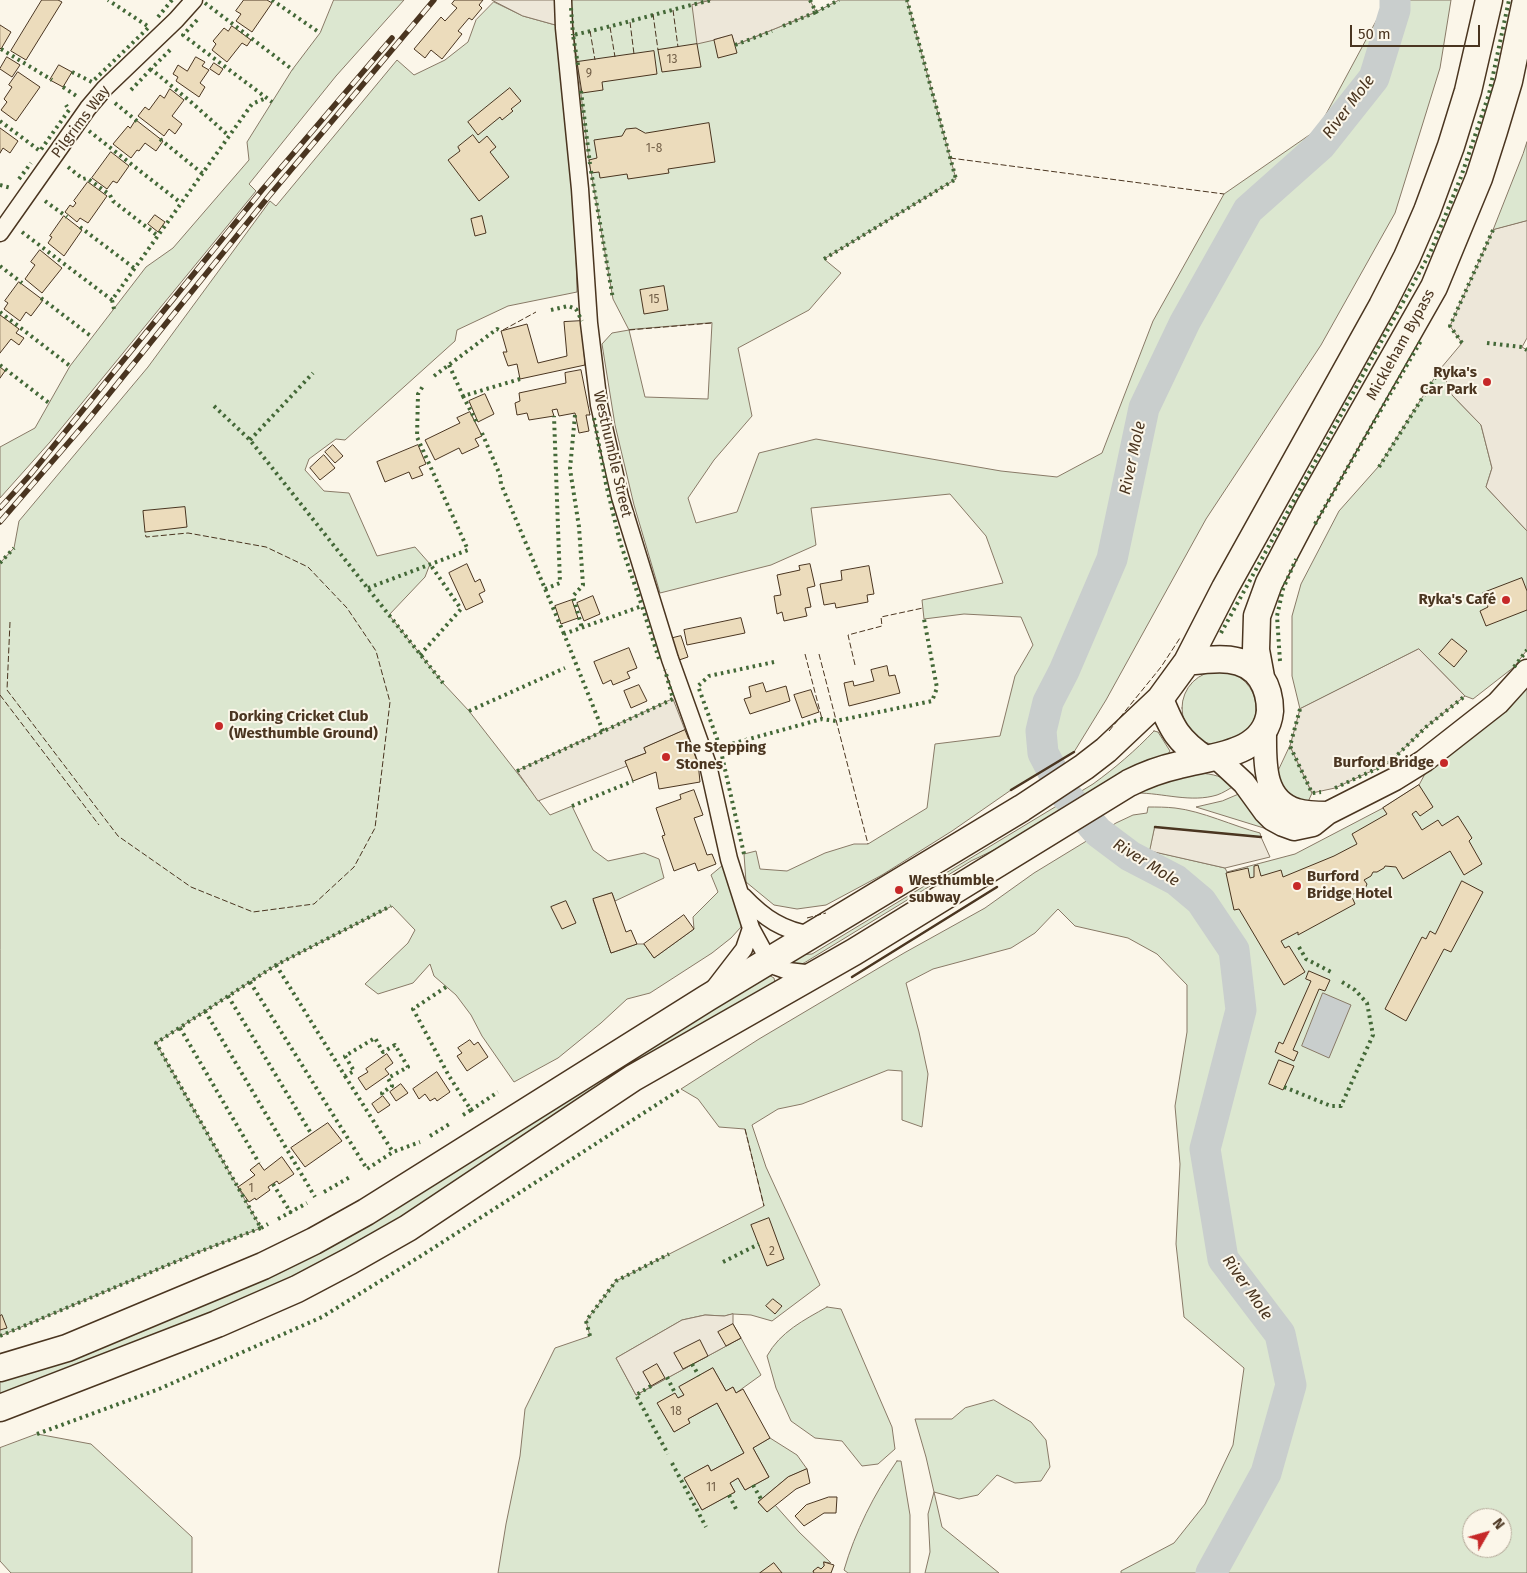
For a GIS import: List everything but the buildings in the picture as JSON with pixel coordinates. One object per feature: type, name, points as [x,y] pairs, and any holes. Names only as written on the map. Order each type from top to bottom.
[{"type":"highway","points":[[0,1368],[67,1348],[263,1266],[314,1242],[366,1212],[707,998],[1022,808],[1084,768],[1131,728],[1160,699],[1187,662],[1225,588],[1373,323],[1407,257],[1427,211],[1451,146],[1468,91],[1489,0]]},
{"type":"highway","name":"Mickleham Bypass","points":[[1261,677],[1256,650],[1257,616],[1269,582],[1309,507],[1434,286],[1479,178],[1509,81],[1526,0]]},
{"type":"highway","points":[[0,1408],[217,1324],[297,1289],[350,1261],[408,1228],[633,1078],[854,952],[1102,799],[1153,772],[1236,751],[1253,742],[1264,731],[1269,719],[1270,704],[1267,690],[1261,677],[1247,666],[1232,660],[1216,659],[1187,662]]},
{"type":"highway","points":[[1160,699],[1181,741],[1211,758]]},
{"type":"main road","points":[[1211,758],[1244,783],[1265,812],[1283,825],[1294,829],[1313,825],[1328,813],[1395,780],[1452,740],[1498,703],[1527,671]]},
{"type":"main road","points":[[1264,731],[1265,771],[1271,789],[1281,802],[1297,810],[1328,813]]},
{"type":"street","name":"Pilgrims Way","points":[[0,233],[88,108],[105,88],[176,20],[194,0]]},
{"type":"street","name":"Westhumble Street","points":[[563,0],[564,28],[580,189],[589,323],[599,405],[620,497],[670,659],[708,765],[729,859],[751,928],[769,961]]},
{"type":"street","name":"Westhumble Street","points":[[740,893],[756,910],[780,926],[796,933],[813,935]]},
{"type":"street","points":[[707,998],[744,950],[751,928]]},
{"type":"street","points":[[769,961],[777,967],[788,971],[814,974]]},
{"type":"green space","points":[[334,0],[404,0],[336,76],[249,184],[256,191],[50,442],[0,498],[0,447],[35,428],[70,366],[146,267],[173,248],[249,160],[247,142],[292,70],[320,33]]},
{"type":"green space","points":[[570,0],[712,0],[692,5],[732,35],[735,45],[816,12],[839,0],[907,0],[956,179],[824,259],[841,273],[809,310],[738,348],[752,416],[714,460],[688,498],[696,523],[737,512],[759,453],[816,439],[1001,471],[1057,477],[1102,453],[1153,321],[1224,194],[1318,129],[1382,10],[1382,0],[1451,0],[1440,68],[1395,213],[1321,345],[1206,519],[1106,700],[1074,752],[1011,790],[952,831],[882,875],[826,905],[797,909],[774,905],[746,882],[744,854],[756,851],[760,869],[787,871],[825,853],[854,844],[868,844],[927,808],[935,744],[1000,736],[1015,676],[1033,645],[1021,617],[964,614],[924,619],[922,600],[1003,583],[986,536],[950,494],[811,508],[816,545],[771,565],[660,593],[634,505],[615,425],[602,344],[612,333],[629,330],[613,299],[589,160]],"holes":[[[712,323],[708,399],[645,397],[629,330]]]},
{"type":"green space","points":[[494,2],[523,16],[559,26],[574,182],[577,292],[508,306],[457,330],[455,341],[345,440],[336,439],[309,459],[305,470],[324,491],[349,493],[377,556],[415,547],[430,564],[425,577],[389,615],[443,683],[469,711],[550,815],[572,806],[593,850],[608,861],[644,853],[659,859],[664,878],[615,901],[612,893],[593,900],[611,953],[637,944],[644,944],[654,958],[694,929],[693,917],[718,892],[711,875],[723,865],[743,919],[741,927],[731,938],[712,953],[650,993],[627,999],[558,1058],[514,1082],[482,1036],[471,1015],[456,995],[434,976],[430,964],[413,983],[378,994],[365,984],[408,943],[415,930],[392,906],[276,965],[156,1043],[261,1228],[201,1251],[0,1336],[0,563],[14,548],[19,521],[148,367],[270,201],[276,206],[397,60],[414,75],[445,60],[468,42],[476,20]]},
{"type":"green space","points":[[1527,142],[1527,221],[1493,230],[1523,154]]},
{"type":"green space","points":[[1441,368],[1452,395],[1481,425],[1492,468],[1486,487],[1527,531],[1527,650],[1514,667],[1473,699],[1465,696],[1419,649],[1300,709],[1292,676],[1292,616],[1301,584],[1339,511],[1379,466]]},
{"type":"green space","points":[[1219,671],[1233,674],[1245,682],[1253,694],[1256,708],[1253,722],[1245,734],[1233,742],[1219,745],[1205,742],[1193,734],[1185,722],[1182,708],[1185,694],[1193,682],[1205,674]]},
{"type":"green space","points":[[1527,687],[1527,1573],[1121,1573],[1121,1571],[1174,1543],[1205,1504],[1233,1445],[1244,1368],[1184,1317],[1176,1244],[1180,1164],[1175,1106],[1187,1032],[1187,985],[1157,954],[1128,938],[1075,926],[1058,909],[1035,933],[1011,948],[933,969],[906,983],[928,1074],[922,1127],[902,1120],[902,1071],[888,1070],[802,1104],[778,1109],[752,1125],[766,1167],[820,1285],[772,1321],[751,1315],[733,1314],[724,1316],[705,1315],[682,1320],[616,1358],[636,1395],[741,1338],[761,1375],[736,1393],[733,1387],[726,1391],[713,1368],[680,1387],[684,1395],[658,1403],[674,1432],[689,1423],[688,1419],[717,1403],[744,1453],[711,1471],[708,1465],[685,1478],[702,1510],[735,1492],[730,1483],[738,1478],[745,1490],[769,1477],[753,1448],[770,1438],[797,1455],[807,1469],[788,1477],[758,1502],[767,1512],[775,1505],[831,1563],[824,1562],[824,1566],[813,1571],[814,1573],[498,1573],[520,1456],[525,1409],[555,1348],[590,1336],[586,1321],[616,1281],[764,1206],[745,1129],[719,1127],[698,1099],[681,1089],[759,1039],[904,953],[985,908],[1034,873],[1116,823],[1133,815],[1147,813],[1148,807],[1168,807],[1207,815],[1260,833],[1261,837],[1155,827],[1151,851],[1225,868],[1227,872],[1295,854],[1383,808],[1419,785],[1426,772]]},
{"type":"green space","points":[[1154,731],[1158,732],[1170,751],[1168,754],[1147,761],[1123,773],[1023,836],[971,861],[804,963],[789,965],[787,962],[798,955],[812,954],[1093,784],[1125,759]]},
{"type":"green space","points":[[1290,746],[1312,793],[1308,802],[1287,794],[1275,778]]},
{"type":"green space","points":[[1199,773],[1218,776],[1234,786],[1217,795],[1197,798],[1137,793],[1140,787]]},
{"type":"green space","points":[[1242,793],[1267,829],[1196,807],[1222,801]]},
{"type":"green space","points":[[767,974],[774,978],[775,983],[459,1183],[293,1280],[0,1398],[0,1381],[160,1318]]},
{"type":"green space","points":[[827,1307],[841,1309],[892,1427],[895,1449],[878,1464],[862,1466],[842,1441],[815,1438],[791,1421],[776,1388],[767,1356],[772,1348],[786,1333]]},
{"type":"green space","points":[[994,1400],[1031,1422],[1046,1440],[1050,1467],[1041,1481],[1015,1483],[997,1475],[978,1495],[959,1499],[934,1492],[915,1419],[952,1419],[965,1408]]},
{"type":"green space","points":[[37,1434],[91,1444],[192,1537],[192,1573],[11,1573],[0,1561],[0,1448]]},
{"type":"green space","points":[[897,1461],[901,1461],[910,1515],[910,1573],[848,1573],[844,1570],[860,1528],[873,1500]]},
{"type":"green space","points":[[934,1492],[942,1527],[999,1573],[925,1573],[930,1552],[928,1514]]},
{"type":"shaded area","points":[[492,0],[555,0],[559,26],[523,16]]},
{"type":"shaded area","points":[[712,0],[810,0],[816,12],[735,45],[732,36],[697,44],[692,5]]},
{"type":"shaded area","name":"Ryka's Car Park","points":[[1527,221],[1527,338],[1522,347],[1527,350],[1527,531],[1486,487],[1492,468],[1481,425],[1452,395],[1441,368],[1462,343],[1450,326],[1493,230]]},
{"type":"shaded area","points":[[1419,649],[1465,696],[1426,727],[1389,763],[1335,788],[1312,793],[1290,746],[1300,709]]},
{"type":"shaded area","points":[[673,699],[685,730],[644,748],[646,753],[625,761],[627,766],[538,801],[517,771]]},
{"type":"shaded area","points":[[1155,827],[1261,837],[1270,857],[1225,868],[1150,851]]},
{"type":"shaded area","points":[[1323,993],[1351,1005],[1329,1058],[1302,1046]]},
{"type":"shaded area","points":[[733,1314],[733,1324],[741,1338],[636,1395],[616,1358],[682,1320],[705,1315],[724,1316]]},
{"type":"waterway","name":"River Mole","points":[[1211,1573],[1266,1473],[1291,1385],[1280,1334],[1223,1259],[1205,1149],[1241,1010],[1234,950],[1201,901],[1176,880],[1130,856],[1098,832],[1064,793],[1043,753],[1041,731],[1048,702],[1064,671],[1112,559],[1144,408],[1185,322],[1248,210],[1320,146],[1374,78],[1395,10],[1395,0]]},
{"type":"railway","points":[[0,522],[88,420],[269,196],[434,0]]},
{"type":"railway","points":[[0,508],[30,475],[262,190],[392,38]]},
{"type":"hedge","points":[[72,72],[92,82],[149,27],[108,0]]},
{"type":"hedge","points":[[158,17],[172,0]]},
{"type":"hedge","points":[[272,0],[320,33]]},
{"type":"hedge","points":[[578,65],[573,35],[712,0]]},
{"type":"hedge","points":[[810,0],[816,12],[839,0]]},
{"type":"hedge","points":[[824,259],[956,179],[907,0]]},
{"type":"hedge","points":[[1221,633],[1430,253],[1461,177],[1489,94],[1509,0]]},
{"type":"hedge","points":[[205,3],[293,70]]},
{"type":"hedge","points":[[571,8],[573,35]]},
{"type":"hedge","points":[[783,26],[816,12]]},
{"type":"hedge","points":[[197,20],[183,35],[272,102]]},
{"type":"hedge","points":[[735,45],[772,31]]},
{"type":"hedge","points":[[1,49],[52,80]]},
{"type":"hedge","points":[[170,50],[151,69],[229,136]]},
{"type":"hedge","points":[[131,90],[151,69]]},
{"type":"hedge","points":[[63,87],[78,97]]},
{"type":"hedge","points":[[581,91],[590,164]]},
{"type":"hedge","points":[[114,309],[112,300],[252,104],[266,98]]},
{"type":"hedge","points":[[115,103],[138,122]]},
{"type":"hedge","points":[[0,121],[40,151],[69,110],[66,105]]},
{"type":"hedge","points":[[89,131],[181,203]]},
{"type":"hedge","points":[[160,139],[203,174]]},
{"type":"hedge","points":[[19,179],[31,163]]},
{"type":"hedge","points":[[68,167],[83,179],[87,178],[110,195],[113,201],[158,236]]},
{"type":"hedge","points":[[591,171],[613,299]]},
{"type":"hedge","points":[[0,185],[11,188]]},
{"type":"hedge","points":[[45,201],[67,217]]},
{"type":"hedge","points":[[80,227],[134,268]]},
{"type":"hedge","points":[[1462,343],[1450,326],[1493,230]]},
{"type":"hedge","points":[[22,232],[112,300]]},
{"type":"hedge","points":[[0,266],[22,283]]},
{"type":"hedge","points":[[41,298],[92,337]]},
{"type":"hedge","points":[[551,310],[568,306],[576,309],[582,321]]},
{"type":"hedge","points":[[0,312],[70,366]]},
{"type":"hedge","points":[[434,376],[497,329],[501,331]]},
{"type":"hedge","points":[[1315,524],[1422,339]]},
{"type":"hedge","points":[[1487,343],[1522,347],[1527,350]]},
{"type":"hedge","points":[[0,365],[49,403]]},
{"type":"hedge","points":[[449,365],[463,396],[520,379]]},
{"type":"hedge","points":[[1379,467],[1441,368]]},
{"type":"hedge","points":[[250,440],[313,373]]},
{"type":"hedge","points":[[368,588],[468,550],[417,437],[418,394],[423,386]]},
{"type":"hedge","points":[[463,396],[478,425]]},
{"type":"hedge","points":[[214,406],[250,440],[443,683]]},
{"type":"hedge","points":[[575,415],[570,469],[579,527],[583,585],[573,596],[582,628]]},
{"type":"hedge","points":[[545,589],[560,583],[554,416]]},
{"type":"hedge","points":[[594,418],[606,484],[620,542],[642,606]]},
{"type":"hedge","points":[[482,433],[500,475],[501,484],[564,634]]},
{"type":"hedge","points":[[0,563],[14,548]]},
{"type":"hedge","points":[[1280,661],[1277,616],[1283,589],[1296,559]]},
{"type":"hedge","points":[[420,655],[461,609],[430,564]]},
{"type":"hedge","points":[[603,731],[564,634],[642,606],[659,659]]},
{"type":"hedge","points":[[720,747],[822,719],[836,721],[932,701],[937,688],[924,619]]},
{"type":"hedge","points":[[1514,667],[1527,650]]},
{"type":"hedge","points":[[744,854],[720,747],[698,686],[709,676],[774,662]]},
{"type":"hedge","points":[[469,711],[565,668]]},
{"type":"hedge","points":[[517,771],[673,699],[665,670]]},
{"type":"hedge","points":[[1335,788],[1389,763],[1426,727],[1465,696]]},
{"type":"hedge","points":[[1300,709],[1290,746],[1312,793],[1321,792]]},
{"type":"hedge","points":[[572,806],[633,781]]},
{"type":"hedge","points":[[0,1336],[201,1251],[261,1228],[156,1043],[276,965],[391,906]]},
{"type":"hedge","points":[[1299,947],[1306,959],[1333,973]]},
{"type":"hedge","points":[[276,965],[345,1076],[354,1071],[345,1056],[375,1038],[383,1052],[395,1045],[408,1067],[388,1078],[392,1086],[382,1093],[383,1096]]},
{"type":"hedge","points":[[250,982],[367,1169],[393,1152],[420,1142]]},
{"type":"hedge","points":[[1284,1087],[1331,1106],[1341,1106],[1373,1035],[1367,1003],[1355,990],[1342,982]]},
{"type":"hedge","points":[[446,987],[413,1009],[449,1076],[471,1110],[498,1092]]},
{"type":"hedge","points":[[228,996],[312,1135]]},
{"type":"hedge","points":[[205,1011],[315,1197]]},
{"type":"hedge","points":[[180,1028],[259,1163]]},
{"type":"hedge","points":[[345,1076],[393,1152]]},
{"type":"hedge","points":[[37,1434],[159,1389],[322,1317],[424,1254],[681,1089]]},
{"type":"hedge","points":[[463,1115],[471,1110]]},
{"type":"hedge","points":[[430,1136],[451,1123]]},
{"type":"hedge","points":[[324,1192],[352,1176]]},
{"type":"hedge","points":[[273,1184],[291,1213]]},
{"type":"hedge","points":[[278,1219],[307,1203]]},
{"type":"hedge","points":[[261,1228],[268,1224]]},
{"type":"hedge","points":[[723,1262],[759,1244]]},
{"type":"hedge","points":[[590,1336],[586,1321],[616,1281],[669,1254]]},
{"type":"hedge","points":[[692,1364],[699,1376]]},
{"type":"hedge","points":[[667,1377],[675,1393]]},
{"type":"hedge","points":[[651,1386],[636,1395],[668,1454]]},
{"type":"hedge","points":[[672,1463],[706,1527]]},
{"type":"hedge","points":[[753,1485],[761,1499]]},
{"type":"hedge","points":[[729,1495],[737,1511]]},
{"type":"fence","points":[[673,10],[678,47]]},
{"type":"fence","points":[[653,14],[658,50]]},
{"type":"fence","points":[[630,22],[634,54]]},
{"type":"fence","points":[[610,27],[615,57]]},
{"type":"fence","points":[[590,31],[595,60]]},
{"type":"fence","points":[[950,158],[1224,194]]},
{"type":"fence","points":[[503,330],[536,312]]},
{"type":"fence","points":[[629,330],[712,323]]},
{"type":"fence","points":[[10,622],[7,690],[118,836],[191,887],[253,912],[314,904],[354,867],[375,828],[390,702],[376,651],[347,608],[308,567],[266,547],[188,533],[146,537],[145,532]]},
{"type":"fence","points":[[855,665],[848,635],[882,626],[881,617],[923,608]]},
{"type":"fence","points":[[1109,731],[1161,667],[1180,638]]},
{"type":"fence","points":[[805,654],[822,719]]},
{"type":"fence","points":[[819,654],[868,844]]},
{"type":"fence","points":[[0,695],[99,825]]},
{"type":"fence","points":[[807,918],[826,913]]},
{"type":"fence","points":[[745,1129],[764,1206]]},
{"type":"wall","points":[[1011,790],[1074,752]]},
{"type":"wall","points":[[1155,827],[1261,837]]},
{"type":"wall","points":[[852,977],[997,887]]},
{"type":"place","name":"Ryka's Car Park","points":[[1487,382]]},
{"type":"place","name":"Ryka's Café","points":[[1506,600]]},
{"type":"place","name":"Dorking Cricket Club (Westhumble Ground)","points":[[219,726]]},
{"type":"place","name":"The Stepping Stones","points":[[666,757]]},
{"type":"place","name":"Burford Bridge","points":[[1444,763]]},
{"type":"place","name":"Burford Bridge Hotel","points":[[1297,886]]},
{"type":"place","name":"Westhumble subway","points":[[899,890]]}]
